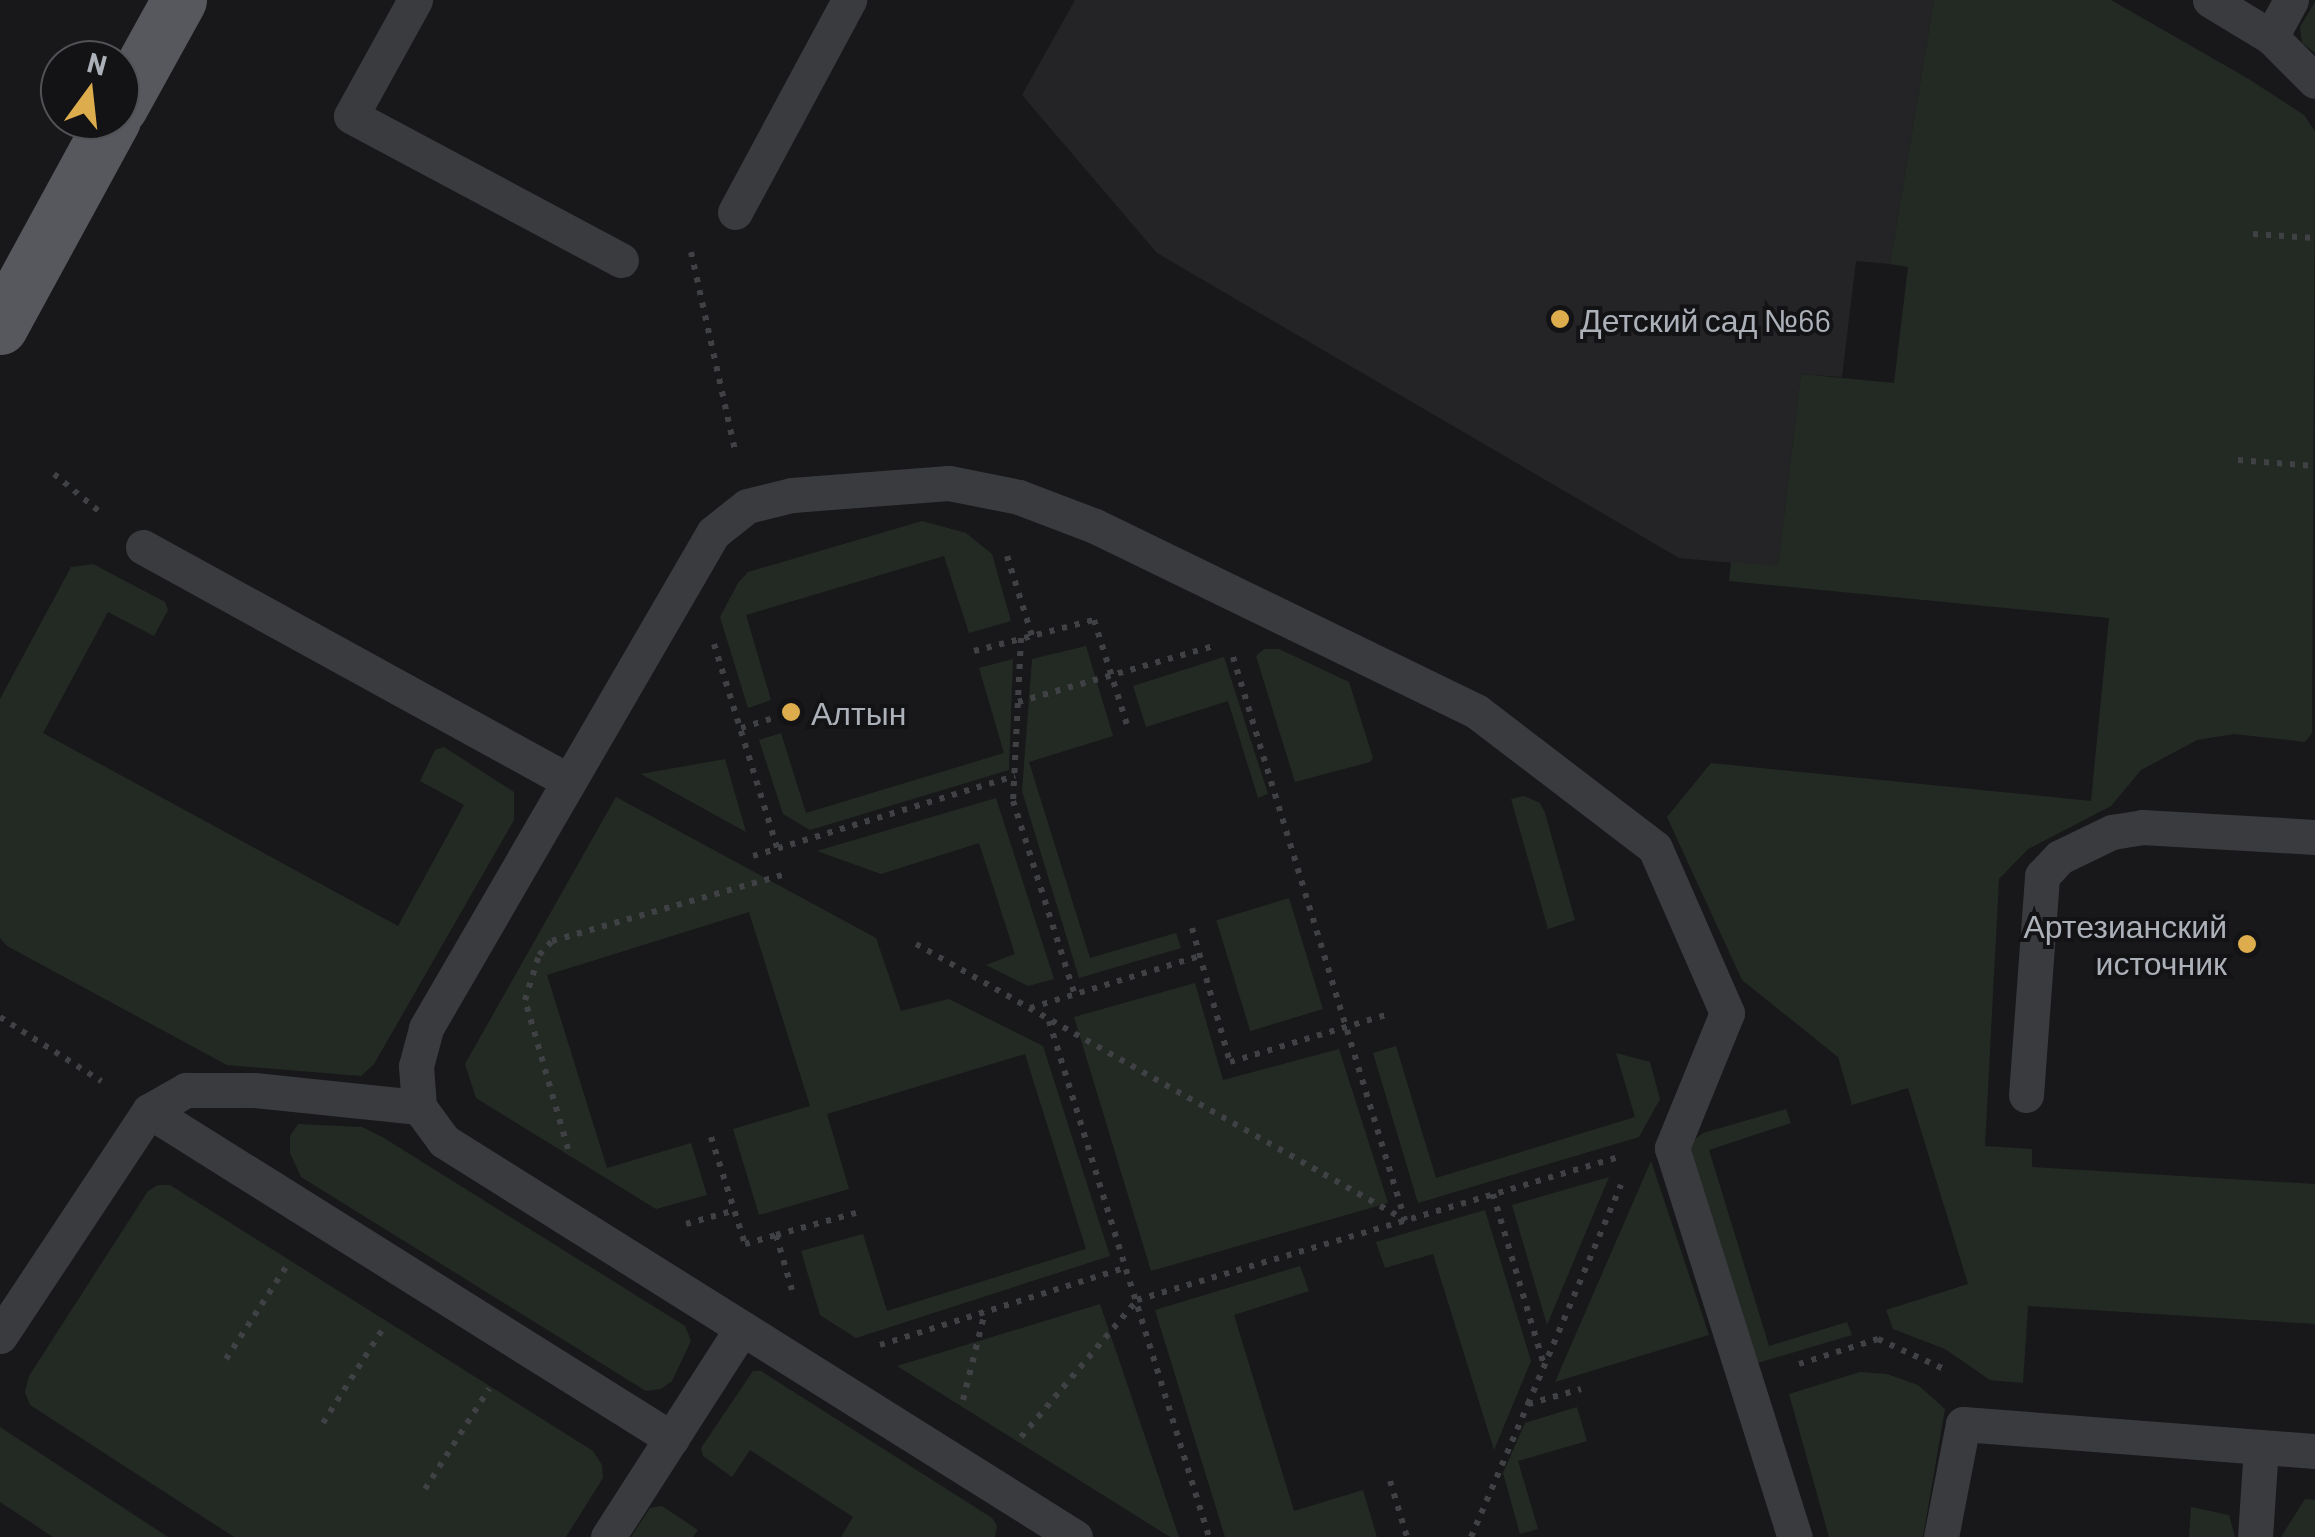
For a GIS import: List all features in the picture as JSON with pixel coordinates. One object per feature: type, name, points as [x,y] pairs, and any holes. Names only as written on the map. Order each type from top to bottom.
[{"type":"main road","points":[[140,70],[178,0]]},
{"type":"main road","points":[[0,326],[102,140]]},
{"type":"lane","points":[[415,0],[351,116],[621,260]]},
{"type":"lane","points":[[735,212],[849,0]]},
{"type":"lane","points":[[2210,0],[2271,37],[2315,82]]},
{"type":"lane","points":[[2271,37],[2291,0]]},
{"type":"lane","points":[[1052,1531],[742,1328],[444,1141],[418,1107],[416,1066],[426,1028],[712,533],[748,506],[792,495],[949,483],[1019,496],[1095,526],[1476,711],[1655,848],[1727,1013],[1672,1148],[1795,1537]]},
{"type":"lane","points":[[143,548],[570,780]]},
{"type":"lane","points":[[2026,1095],[2042,876],[2060,857],[2112,832],[2142,827],[2315,837]]},
{"type":"lane","points":[[0,1336],[149,1111],[186,1090],[254,1090],[418,1107]]},
{"type":"lane","points":[[149,1111],[672,1439]]},
{"type":"lane","points":[[608,1537],[742,1328]]},
{"type":"lane","points":[[1941,1537],[1963,1424],[2315,1451]]},
{"type":"lane","points":[[2255,1537],[2262,1447]]},
{"type":"path","points":[[621,260],[691,252],[735,212]]},
{"type":"path","points":[[2253,234],[2315,238]]},
{"type":"path","points":[[691,252],[748,506]]},
{"type":"path","points":[[2238,460],[2315,466]]},
{"type":"path","points":[[1002,540],[1032,636]]},
{"type":"path","points":[[974,651],[1094,620],[1128,731]]},
{"type":"path","points":[[710,630],[777,848]]},
{"type":"path","points":[[1022,638],[1013,801],[1075,995]]},
{"type":"path","points":[[1018,702],[1229,642],[1405,1220]]},
{"type":"path","points":[[741,728],[776,717]]},
{"type":"path","points":[[753,856],[1014,776]]},
{"type":"path","points":[[573,1165],[526,1000],[540,955],[552,941],[786,874]]},
{"type":"path","points":[[1192,928],[1230,1062],[1386,1015]]},
{"type":"path","points":[[916,944],[1405,1220]]},
{"type":"path","points":[[1029,1008],[1200,956]]},
{"type":"path","points":[[0,1016],[149,1111]]},
{"type":"path","points":[[1049,1020],[1209,1537]]},
{"type":"path","points":[[711,1136],[745,1244],[776,1236]]},
{"type":"path","points":[[1017,1442],[1137,1300],[1635,1152]]},
{"type":"path","points":[[1471,1537],[1627,1170]]},
{"type":"path","points":[[1494,1194],[1544,1366]]},
{"type":"path","points":[[672,1228],[735,1210]]},
{"type":"path","points":[[226,1360],[318,1217]]},
{"type":"path","points":[[863,1350],[1128,1268]]},
{"type":"path","points":[[323,1423],[414,1278]]},
{"type":"path","points":[[961,1407],[985,1312]]},
{"type":"path","points":[[1746,1381],[1878,1339]]},
{"type":"path","points":[[425,1489],[518,1343]]},
{"type":"path","points":[[1528,1404],[1581,1389]]},
{"type":"path","points":[[1390,1481],[1407,1537]]},
{"type":"shaded area","name":"Детский сад №66","points":[[1075,0],[1934,0],[1890,264],[1856,261],[1842,377],[1801,374],[1778,567],[1679,558],[1157,253],[1022,95]]},
{"type":"shaded area","points":[[1934,0],[2111,0],[2247,78],[2304,115],[2315,131],[2312,733],[2305,742],[2234,734],[2197,740],[2141,770],[2111,806],[2028,849],[1999,879],[1985,1146],[2032,1149],[2032,1167],[2315,1184],[2315,1324],[2028,1306],[2023,1383],[1990,1380],[1945,1349],[1893,1329],[1886,1310],[1968,1284],[1908,1088],[1852,1105],[1838,1057],[1742,980],[1667,817],[1711,763],[2091,801],[2109,618],[1729,581],[1731,562],[1778,566],[1801,374],[1894,383],[1908,267],[1890,264]]},
{"type":"shaded area","points":[[2315,2],[2315,53],[2302,43],[2300,27]]},
{"type":"shaded area","points":[[922,521],[966,533],[992,554],[1011,621],[969,633],[944,556],[746,615],[771,700],[748,708],[720,617],[748,572]]},
{"type":"shaded area","points":[[93,564],[165,602],[168,610],[154,636],[108,612],[43,733],[398,926],[464,805],[420,781],[435,750],[444,747],[514,792],[514,820],[374,1064],[361,1076],[227,1065],[7,946],[0,938],[0,699],[71,567]]},
{"type":"shaded area","points":[[1086,646],[1113,736],[1029,762],[1090,958],[1176,933],[1181,948],[1079,978],[1022,791],[1032,659]]},
{"type":"shaded area","points":[[1264,649],[1279,649],[1349,682],[1373,758],[1370,762],[1295,782],[1256,656]]},
{"type":"shaded area","points":[[1224,657],[1268,794],[1258,798],[1228,701],[1146,727],[1133,686]]},
{"type":"shaded area","points":[[1013,659],[1009,770],[810,830],[783,814],[759,740],[781,733],[806,813],[1004,753],[979,668]]},
{"type":"shaded area","points":[[725,759],[746,832],[641,774]]},
{"type":"shaded area","points":[[1524,796],[1540,803],[1545,813],[1575,920],[1548,929],[1511,799]]},
{"type":"shaded area","points":[[616,797],[876,938],[901,1011],[949,999],[1043,1046],[1110,1256],[856,1338],[820,1315],[801,1251],[863,1234],[887,1311],[1086,1249],[1025,1054],[827,1114],[849,1189],[759,1215],[733,1129],[810,1106],[749,912],[547,975],[607,1168],[691,1143],[707,1195],[656,1209],[476,1098],[465,1064]]},
{"type":"shaded area","points":[[996,798],[1054,979],[1028,986],[986,965],[1015,954],[979,843],[881,874],[817,851]]},
{"type":"shaded area","points":[[1289,898],[1323,1009],[1250,1031],[1216,920]]},
{"type":"shaded area","points":[[1195,983],[1223,1080],[1339,1049],[1388,1203],[1151,1271],[1074,1017]]},
{"type":"shaded area","points":[[1396,1046],[1436,1178],[1635,1117],[1616,1053],[1650,1062],[1660,1099],[1639,1137],[1418,1203],[1373,1053]]},
{"type":"shaded area","points":[[1786,1109],[1791,1123],[1709,1150],[1769,1346],[1847,1322],[1852,1335],[1754,1364],[1688,1153],[1692,1142],[1703,1133]]},
{"type":"shaded area","points":[[298,1124],[362,1127],[384,1138],[685,1326],[691,1341],[672,1381],[661,1389],[646,1391],[301,1177],[290,1153],[290,1136]]},
{"type":"shaded area","points":[[1651,1161],[1709,1335],[1555,1382]]},
{"type":"shaded area","points":[[1609,1177],[1547,1325],[1512,1205]]},
{"type":"shaded area","points":[[158,1185],[170,1185],[593,1451],[602,1465],[603,1478],[566,1537],[234,1537],[30,1405],[25,1392],[29,1376],[148,1191]]},
{"type":"shaded area","points":[[1485,1210],[1531,1361],[1494,1450],[1433,1254],[1385,1268],[1376,1242]]},
{"type":"shaded area","points":[[1300,1266],[1309,1291],[1234,1315],[1294,1511],[1363,1490],[1377,1537],[1225,1537],[1155,1310]]},
{"type":"shaded area","points":[[1100,1304],[1179,1537],[1170,1537],[897,1366]]},
{"type":"shaded area","points":[[753,1371],[761,1371],[992,1518],[997,1526],[995,1537],[841,1537],[853,1517],[750,1450],[732,1477],[703,1456],[701,1448]]},
{"type":"shaded area","points":[[1860,1372],[1887,1374],[1918,1385],[1945,1409],[1923,1537],[1829,1537],[1789,1394]]},
{"type":"shaded area","points":[[1577,1407],[1587,1441],[1518,1461],[1538,1529],[1520,1534],[1503,1473],[1525,1423]]},
{"type":"shaded area","points":[[0,1427],[168,1537],[53,1537],[0,1502]]},
{"type":"shaded area","points":[[2305,1499],[2315,1500],[2315,1537],[2281,1537]]},
{"type":"shaded area","points":[[662,1506],[698,1530],[693,1537],[631,1537],[650,1508]]},
{"type":"shaded area","points":[[2191,1507],[2229,1515],[2235,1537],[2189,1537]]},
{"type":"place","name":"Детский сад №66","points":[[1560,319]]},
{"type":"place","name":"Алтын","points":[[791,712]]},
{"type":"place","name":"Артезианский источник","points":[[2247,944]]}]
